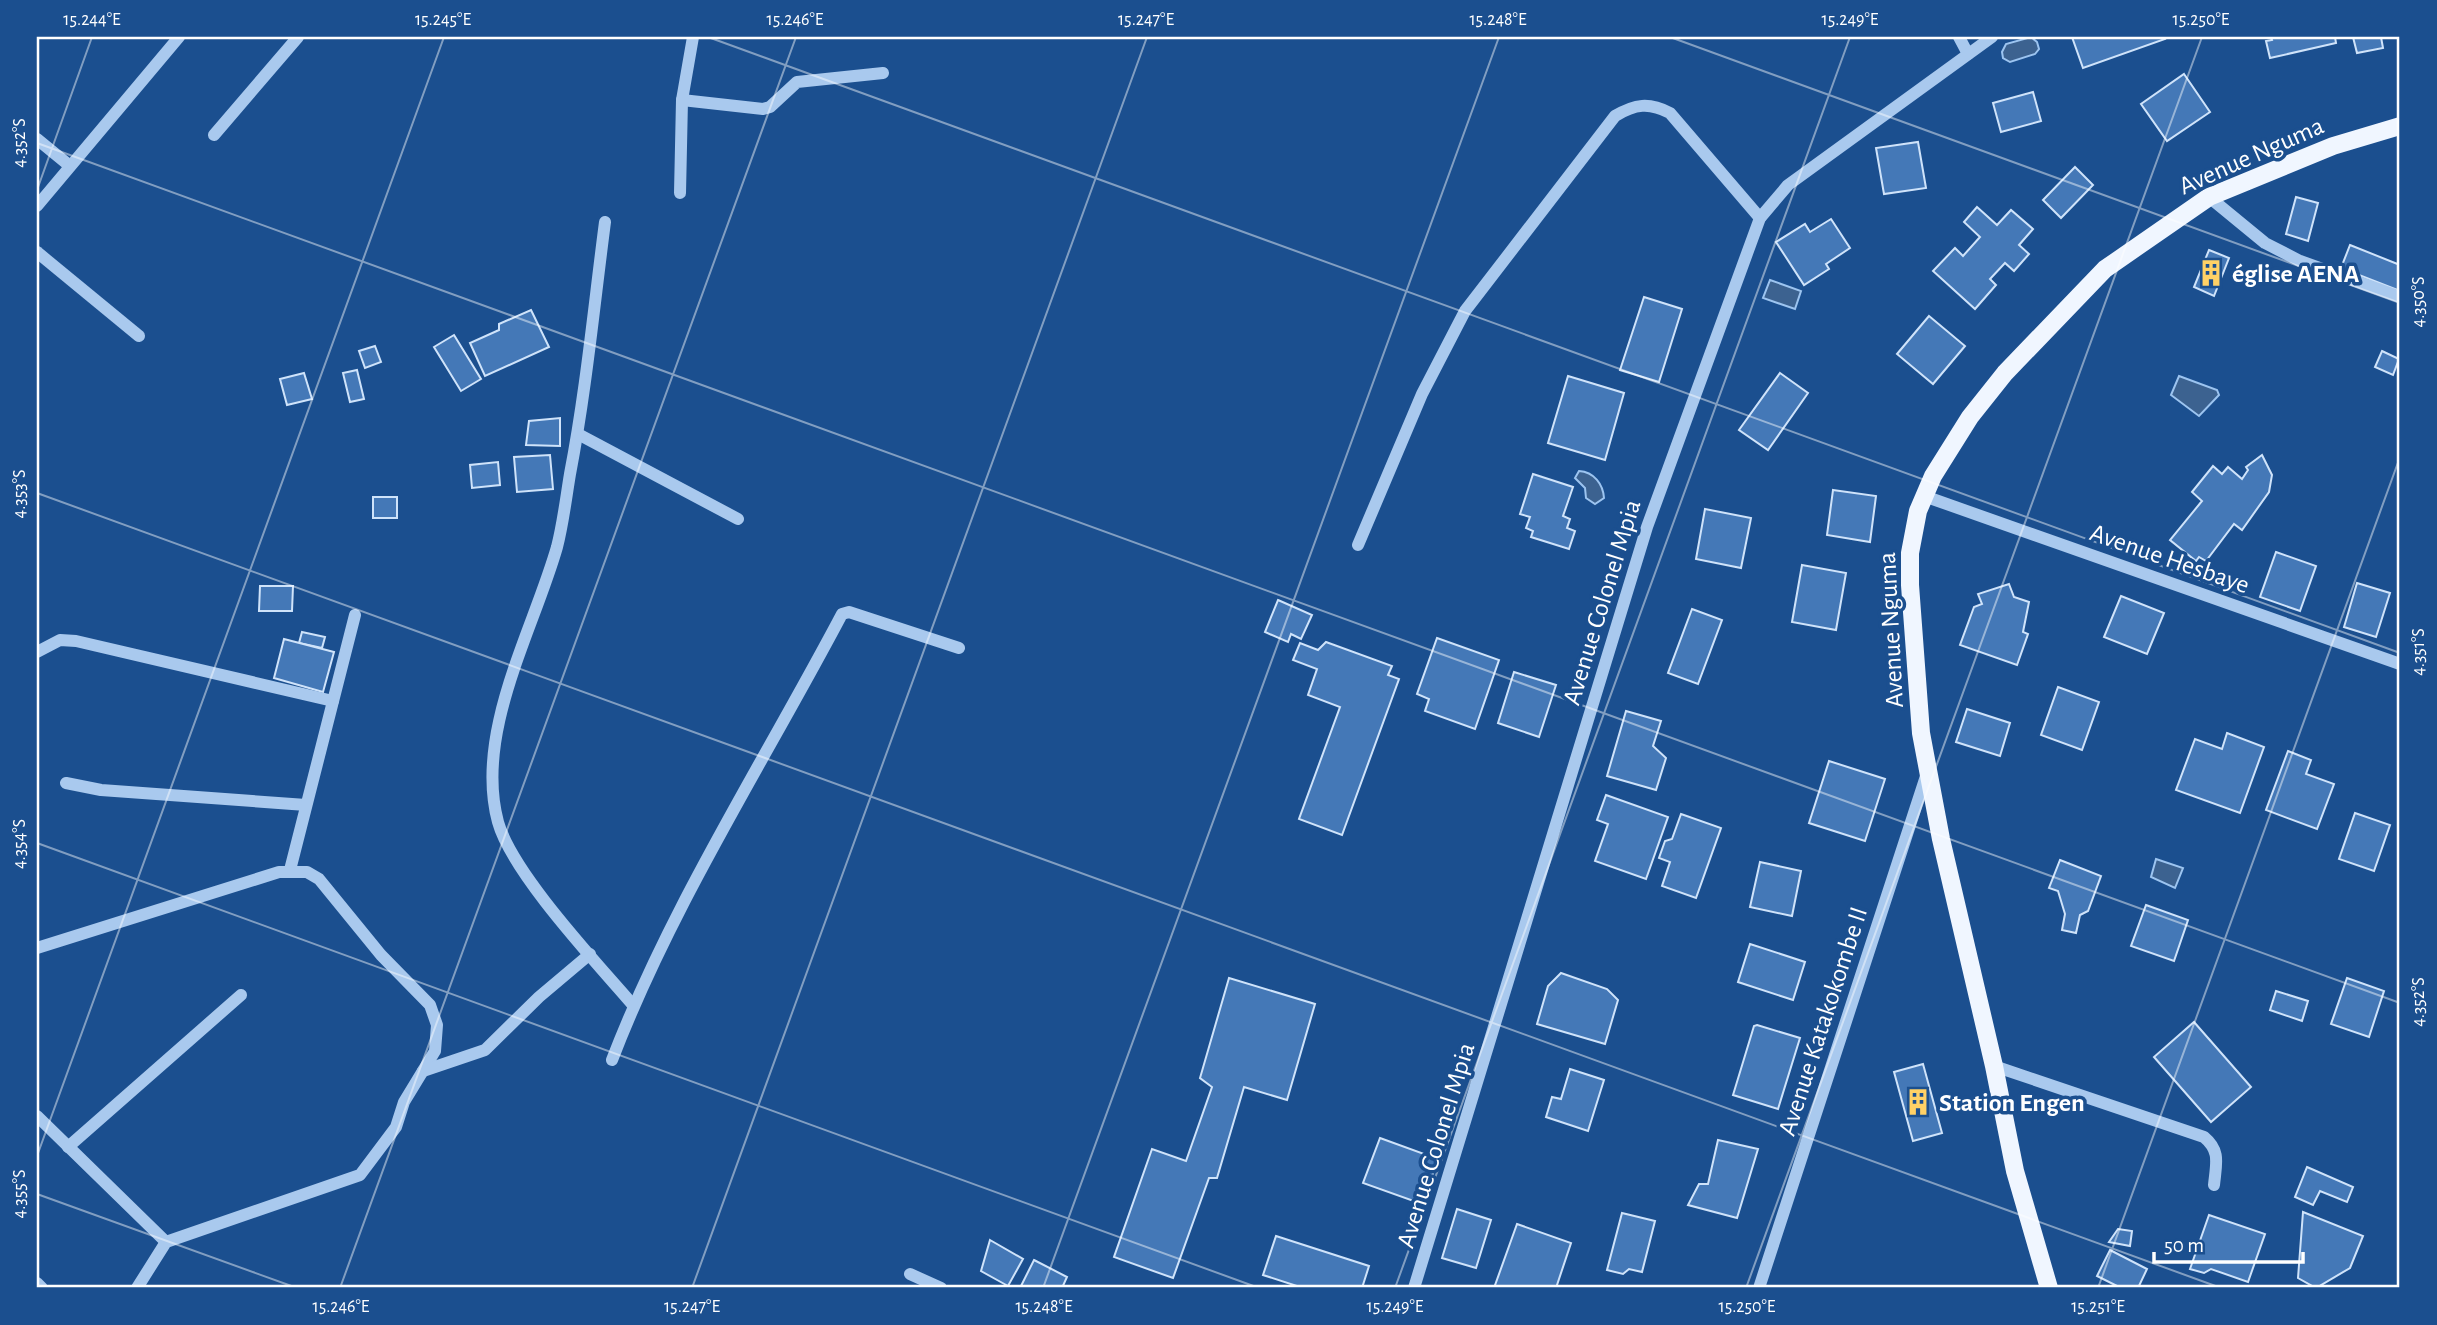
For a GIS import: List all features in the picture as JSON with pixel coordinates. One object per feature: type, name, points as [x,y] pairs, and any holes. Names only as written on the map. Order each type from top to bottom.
[{"type":"main road","name":"Avenue Nguma","points":[[2049,1288],[2015,1171],[1994,1066],[1941,839],[1921,733],[1910,585],[1913,529],[1924,496],[1970,418],[2005,373],[2071,301],[2105,270],[2209,197],[2333,146],[2400,126]]},
{"type":"street","points":[[37,206],[179,37]]},
{"type":"street","points":[[214,135],[298,37]]},
{"type":"street","points":[[680,193],[682,100],[693,37]]},
{"type":"street","points":[[1959,37],[1969,54]]},
{"type":"street","name":"Avenue Colonel Mpia","points":[[1414,1288],[1647,527],[1760,218],[1788,185],[1992,37]]},
{"type":"street","points":[[682,100],[763,109],[769,107],[797,82],[883,73]]},
{"type":"street","points":[[1358,544],[1422,394],[1465,311],[1615,116],[1642,104],[1657,106],[1670,113],[1760,218]]},
{"type":"street","points":[[37,139],[69,166]]},
{"type":"street","points":[[2209,197],[2265,243],[2300,261],[2400,297]]},
{"type":"street","points":[[605,222],[578,434],[557,547],[517,655],[491,765],[498,821],[503,835],[526,873],[633,1005]]},
{"type":"street","points":[[37,252],[139,336]]},
{"type":"street","points":[[578,434],[738,519]]},
{"type":"street","name":"Avenue Hesbaye","points":[[1924,496],[2400,664]]},
{"type":"street","points":[[612,1060],[633,1005],[714,847],[842,614],[849,612],[959,648]]},
{"type":"street","points":[[290,870],[355,615]]},
{"type":"street","points":[[37,652],[60,640],[76,641],[333,701]]},
{"type":"street","name":"Avenue Katakokombe II","points":[[1759,1288],[1928,769]]},
{"type":"street","points":[[66,783],[101,790],[306,805]]},
{"type":"street","points":[[38,945],[290,870],[307,872],[319,879],[381,955],[430,1005],[437,1025],[435,1051],[404,1102],[396,1127],[360,1175],[166,1242],[137,1288]]},
{"type":"street","points":[[423,1071],[485,1050],[539,997],[590,954]]},
{"type":"street","points":[[68,1147],[241,995]]},
{"type":"street","points":[[1994,1066],[2204,1137],[2215,1146],[2217,1154],[2214,1185]]},
{"type":"street","points":[[37,1116],[166,1242]]},
{"type":"street","points":[[910,1274],[941,1288]]},
{"type":"street","points":[[37,1283],[42,1288]]},
{"type":"water","points":[[2031,37],[2037,42],[2039,49],[2035,54],[2010,62],[2003,58],[2002,52],[2006,44]]},
{"type":"water","points":[[1770,280],[1801,291],[1795,309],[1763,298]]},
{"type":"water","points":[[2179,376],[2217,390],[2219,395],[2199,416],[2171,395]]},
{"type":"water","points":[[1579,471],[1597,480],[1604,498],[1595,504],[1586,498],[1585,488],[1575,478]]},
{"type":"water","points":[[2156,859],[2183,868],[2175,888],[2151,877]]},
{"type":"building","points":[[2072,37],[2164,37],[2165,39],[2083,68]]},
{"type":"building","points":[[2271,37],[2335,37],[2336,43],[2270,58],[2266,41],[2272,40]]},
{"type":"building","points":[[2353,37],[2381,37],[2383,48],[2357,53]]},
{"type":"building","points":[[2184,74],[2210,112],[2167,141],[2141,104]]},
{"type":"building","points":[[2033,92],[2041,121],[2001,132],[1993,103]]},
{"type":"building","points":[[1918,142],[1926,188],[1884,194],[1876,148]]},
{"type":"building","points":[[2075,167],[2093,185],[2061,218],[2043,200]]},
{"type":"building","points":[[2296,197],[2318,203],[2308,241],[2286,234]]},
{"type":"building","points":[[1977,207],[1997,225],[2011,210],[2033,229],[2019,245],[2029,254],[2014,271],[2005,263],[1990,279],[1996,285],[1975,309],[1933,271],[1955,248],[1963,256],[1980,237],[1964,222]]},
{"type":"building","points":[[1831,219],[1850,248],[1826,264],[1829,269],[1804,285],[1776,242],[1805,224],[1810,232]]},
{"type":"building","points":[[2350,245],[2400,265],[2400,291],[2341,268]]},
{"type":"building","name":"église AENA","points":[[2209,250],[2229,258],[2214,296],[2194,287]]},
{"type":"building","points":[[1644,297],[1682,309],[1659,382],[1620,370]]},
{"type":"building","points":[[531,310],[549,347],[485,376],[470,343],[499,330],[499,324]]},
{"type":"building","points":[[1929,316],[1965,346],[1933,384],[1897,354]]},
{"type":"building","points":[[454,335],[481,379],[461,391],[434,347]]},
{"type":"building","points":[[375,346],[381,362],[365,368],[359,351]]},
{"type":"building","points":[[2382,351],[2399,359],[2393,375],[2375,367]]},
{"type":"building","points":[[357,370],[364,399],[350,402],[343,373]]},
{"type":"building","points":[[304,373],[312,399],[287,405],[280,379]]},
{"type":"building","points":[[1780,373],[1808,393],[1768,450],[1739,430]]},
{"type":"building","points":[[1568,376],[1624,393],[1605,460],[1548,443]]},
{"type":"building","points":[[560,418],[560,446],[526,445],[529,421]]},
{"type":"building","points":[[550,455],[553,489],[517,492],[514,457]]},
{"type":"building","points":[[2262,455],[2272,475],[2269,492],[2242,530],[2234,524],[2206,561],[2199,557],[2196,561],[2170,540],[2202,501],[2192,492],[2213,466],[2222,474],[2228,467],[2242,479],[2248,470],[2246,467]]},
{"type":"building","points":[[498,462],[500,485],[472,488],[470,465]]},
{"type":"building","points":[[1533,474],[1573,487],[1563,516],[1570,519],[1567,528],[1575,531],[1569,549],[1531,537],[1533,531],[1526,528],[1530,517],[1520,514]]},
{"type":"building","points":[[1833,490],[1876,496],[1870,542],[1827,535]]},
{"type":"building","points":[[373,497],[397,497],[397,518],[373,518]]},
{"type":"building","points":[[1705,509],[1751,518],[1741,568],[1696,559]]},
{"type":"building","points":[[2276,552],[2316,566],[2300,611],[2260,597]]},
{"type":"building","points":[[1802,565],[1846,573],[1836,630],[1792,622]]},
{"type":"building","points":[[2357,583],[2390,593],[2376,637],[2344,627]]},
{"type":"building","points":[[2009,584],[2014,597],[2029,602],[2023,632],[2028,634],[2017,665],[1960,645],[1974,607],[1982,604],[1978,594]]},
{"type":"building","points":[[260,586],[293,586],[292,611],[259,611]]},
{"type":"building","points":[[2121,596],[2164,613],[2147,654],[2104,637]]},
{"type":"building","points":[[1278,600],[1312,615],[1301,639],[1291,634],[1288,642],[1265,632]]},
{"type":"building","points":[[1692,609],[1722,620],[1698,684],[1668,673]]},
{"type":"building","points":[[302,632],[325,637],[322,648],[299,643]]},
{"type":"building","points":[[1437,638],[1499,660],[1475,729],[1425,711],[1429,699],[1417,694]]},
{"type":"building","points":[[284,639],[334,652],[323,692],[274,678]]},
{"type":"building","points":[[1326,642],[1392,666],[1388,675],[1399,679],[1342,835],[1299,819],[1340,707],[1308,695],[1317,669],[1293,660],[1300,643],[1318,650]]},
{"type":"building","points":[[1514,672],[1556,685],[1539,737],[1498,723]]},
{"type":"building","points":[[2058,687],[2099,702],[2082,750],[2041,735]]},
{"type":"building","points":[[1967,709],[2010,723],[2000,756],[1956,742]]},
{"type":"building","points":[[1626,711],[1661,721],[1653,746],[1666,758],[1656,790],[1607,776]]},
{"type":"building","points":[[2227,733],[2264,747],[2240,813],[2176,790],[2195,739],[2222,749]]},
{"type":"building","points":[[2288,751],[2311,760],[2306,774],[2334,784],[2317,829],[2266,810]]},
{"type":"building","points":[[1829,761],[1885,779],[1865,841],[1809,823]]},
{"type":"building","points":[[1606,795],[1668,817],[1646,879],[1595,861],[1608,824],[1597,820]]},
{"type":"building","points":[[2355,813],[2390,825],[2374,871],[2339,859]]},
{"type":"building","points":[[1681,814],[1721,828],[1696,898],[1662,886],[1670,862],[1659,858],[1665,841],[1672,839]]},
{"type":"building","points":[[2060,860],[2101,876],[2088,911],[2080,915],[2076,933],[2062,930],[2065,914],[2058,891],[2049,888]]},
{"type":"building","points":[[1760,862],[1801,871],[1792,916],[1750,907]]},
{"type":"building","points":[[2146,905],[2188,920],[2174,961],[2131,946]]},
{"type":"building","points":[[1750,944],[1805,962],[1793,1000],[1738,982]]},
{"type":"building","points":[[1561,973],[1607,989],[1618,1000],[1605,1044],[1537,1024],[1548,986]]},
{"type":"building","points":[[1229,978],[1315,1004],[1287,1100],[1244,1087],[1217,1178],[1209,1178],[1173,1278],[1114,1257],[1152,1149],[1186,1161],[1212,1087],[1200,1078]]},
{"type":"building","points":[[2347,978],[2384,991],[2369,1037],[2331,1024]]},
{"type":"building","points":[[2276,991],[2308,1001],[2302,1021],[2270,1010]]},
{"type":"building","points":[[2194,1022],[2251,1087],[2211,1122],[2154,1057]]},
{"type":"building","points":[[1754,1026],[1800,1038],[1778,1109],[1733,1095]]},
{"type":"building","name":"Station Engen","points":[[1923,1064],[1942,1133],[1913,1141],[1894,1072]]},
{"type":"building","points":[[1570,1069],[1604,1080],[1588,1131],[1546,1117],[1552,1097],[1561,1099]]},
{"type":"building","points":[[1380,1138],[1438,1159],[1422,1204],[1363,1183]]},
{"type":"building","points":[[1718,1140],[1758,1149],[1737,1218],[1688,1205],[1699,1184],[1708,1184]]},
{"type":"building","points":[[2307,1167],[2353,1187],[2347,1202],[2320,1191],[2313,1205],[2295,1197]]},
{"type":"building","points":[[1457,1209],[1491,1220],[1476,1268],[1442,1258]]},
{"type":"building","points":[[2303,1212],[2363,1236],[2350,1268],[2316,1288],[2298,1278]]},
{"type":"building","points":[[1622,1213],[1655,1221],[1642,1272],[1629,1269],[1623,1274],[1607,1270]]},
{"type":"building","points":[[2209,1215],[2265,1234],[2248,1282],[2211,1269],[2204,1273],[2190,1269]]},
{"type":"building","points":[[1517,1224],[1571,1243],[1556,1288],[1494,1288]]},
{"type":"building","points":[[2118,1229],[2132,1231],[2130,1246],[2109,1242]]},
{"type":"building","points":[[1276,1236],[1369,1266],[1362,1288],[1303,1288],[1263,1275]]},
{"type":"building","points":[[990,1240],[1023,1259],[1008,1286],[981,1271]]},
{"type":"building","points":[[2110,1250],[2147,1269],[2138,1288],[2121,1288],[2097,1276]]},
{"type":"building","points":[[1034,1260],[1067,1277],[1062,1288],[1020,1288]]},
{"type":"place","name":"église AENA","points":[[2211,273]]},
{"type":"place","name":"Station Engen","points":[[1918,1102]]}]
